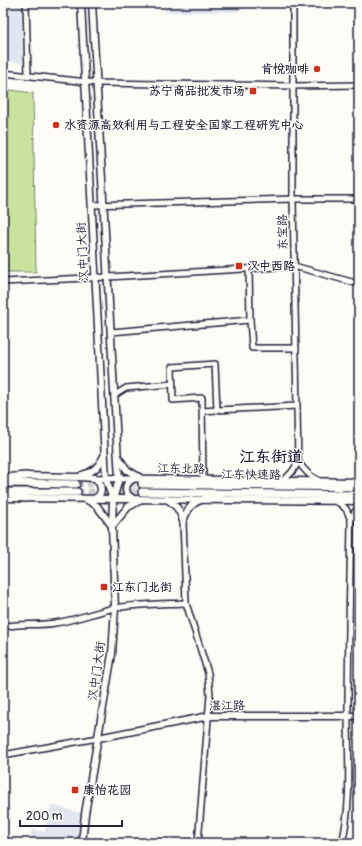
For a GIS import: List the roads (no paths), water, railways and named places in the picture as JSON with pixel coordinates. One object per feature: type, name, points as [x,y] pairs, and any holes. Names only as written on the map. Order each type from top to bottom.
[{"type":"highway","points":[[3,478],[26,476]]},
{"type":"highway","points":[[203,480],[242,490]]},
{"type":"highway","points":[[3,483],[76,484]]},
{"type":"highway","name":"江东快速路","points":[[242,490],[359,487]]},
{"type":"highway","name":"江东快速路","points":[[143,489],[242,490],[359,495]]},
{"type":"highway","points":[[206,499],[242,490]]},
{"type":"highway","points":[[3,493],[78,495]]},
{"type":"highway","points":[[3,493],[25,498]]},
{"type":"main road","name":"汉中门大街","points":[[81,3],[106,479],[113,500]]},
{"type":"main road","name":"汉中门大街","points":[[82,843],[85,814],[112,654],[115,608],[112,526],[113,500],[119,478],[92,3]]},
{"type":"main road","points":[[78,476],[90,474],[95,470],[105,452],[114,453],[118,451],[127,470],[133,475],[143,489],[112,526],[98,506],[78,495]]},
{"type":"main road","name":"江东北路","points":[[3,474],[133,479],[143,489],[166,499],[359,500]]},
{"type":"main road","points":[[94,499],[101,491],[100,484],[95,478]]},
{"type":"main road","points":[[133,479],[127,482],[126,491],[127,494],[133,499]]},
{"type":"main road","name":"江东北路","points":[[3,498],[78,495],[94,499],[133,499],[143,489],[203,480],[359,482]]},
{"type":"main road","points":[[166,499],[176,505],[180,511],[183,521]]},
{"type":"main road","points":[[183,521],[190,507],[198,501],[206,499]]},
{"type":"main road","name":"湛江路","points":[[98,738],[209,716],[359,716]]},
{"type":"street","points":[[26,3],[28,75]]},
{"type":"street","name":"东宝路","points":[[293,3],[293,199],[298,461]]},
{"type":"street","points":[[3,72],[97,83],[293,86],[359,85]]},
{"type":"street","points":[[92,205],[293,199],[359,199]]},
{"type":"street","points":[[3,282],[294,266],[359,284]]},
{"type":"street","points":[[249,269],[252,348],[296,348]]},
{"type":"street","points":[[111,332],[250,320]]},
{"type":"street","points":[[203,480],[202,398],[173,400],[172,367],[215,364],[217,410]]},
{"type":"street","points":[[115,395],[126,388],[172,384]]},
{"type":"street","points":[[203,410],[297,406]]},
{"type":"street","points":[[280,481],[288,477],[298,461]]},
{"type":"street","points":[[298,461],[306,472],[313,478],[322,482]]},
{"type":"street","points":[[334,500],[343,504],[351,522]]},
{"type":"street","points":[[342,843],[347,823],[351,522],[354,512],[359,507]]},
{"type":"street","points":[[183,521],[186,603],[208,673],[210,695],[198,843]]},
{"type":"street","points":[[3,626],[64,622],[115,608],[186,603]]},
{"type":"street","points":[[3,755],[98,738]]},
{"type":"tunnel","points":[[76,484],[142,484]]},
{"type":"tunnel","points":[[77,492],[142,492]]},
{"type":"place","name":"肯悦咖啡","points":[[317,69]]},
{"type":"place","name":"苏宁商品批发市场","points":[[253,91]]},
{"type":"place","name":"水资源高效利用与工程安全国家工程研究中心","points":[[56,125]]},
{"type":"place","name":"汉中西路","points":[[239,266]]},
{"type":"place","name":"江东门北街","points":[[104,587]]},
{"type":"place","name":"康怡花园","points":[[75,790]]},
{"type":"district","name":"江东街道","points":[[271,457]]}]
